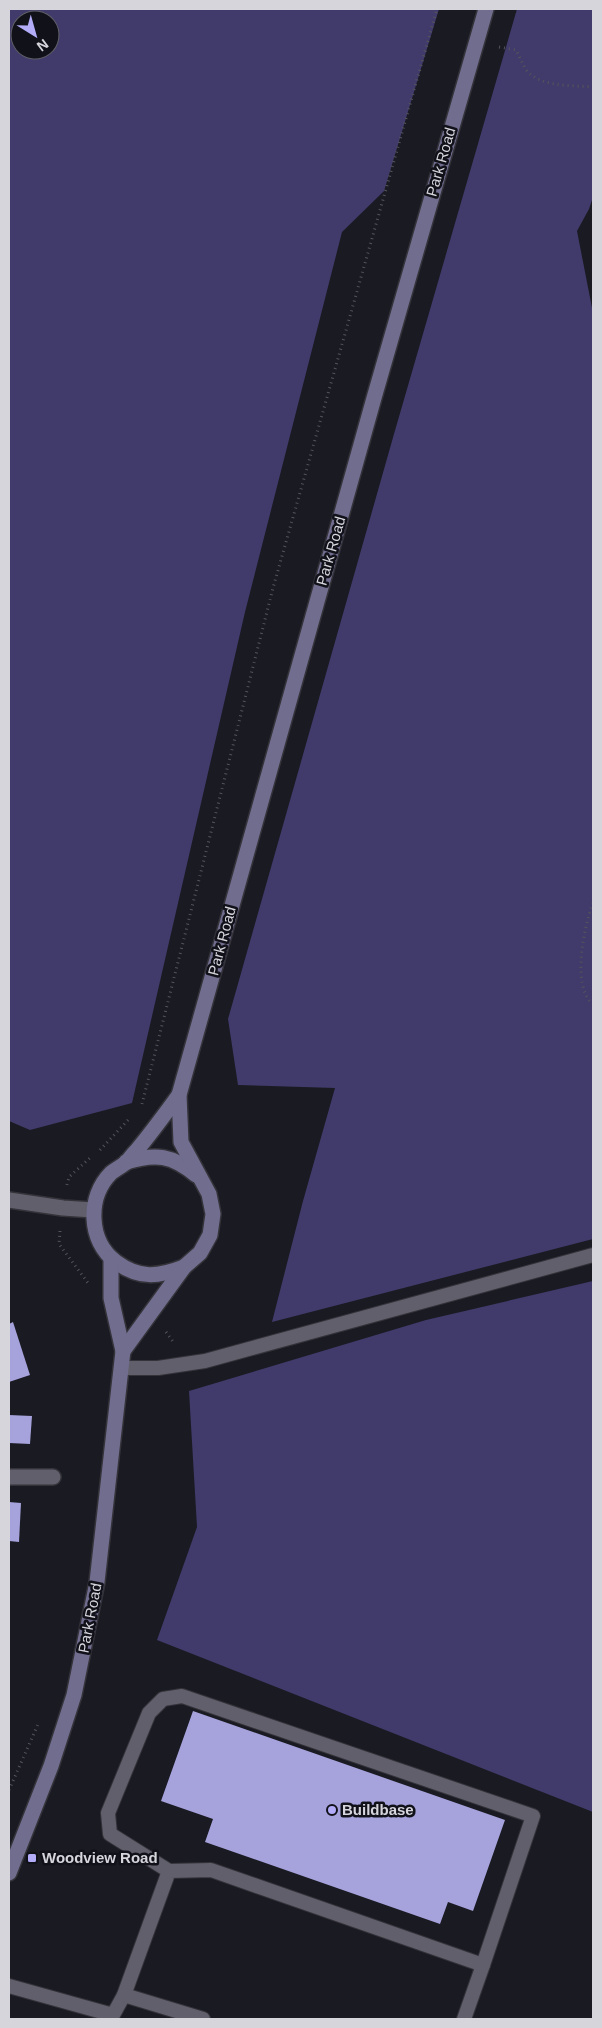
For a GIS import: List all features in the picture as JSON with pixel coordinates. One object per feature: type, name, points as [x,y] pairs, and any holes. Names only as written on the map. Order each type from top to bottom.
[{"type":"main road","name":"Park Road","points":[[123,1352],[184,1266],[200,1253],[210,1235],[213,1214],[211,1201],[181,1142],[179,1095],[377,388],[486,9]]},
{"type":"main road","name":"Park Road","points":[[179,1095],[126,1162],[111,1173],[100,1188],[93,1210],[94,1225],[100,1243],[111,1258],[126,1269],[144,1275],[165,1274],[184,1266]]},
{"type":"main road","name":"Park Road","points":[[126,1162],[144,1156],[163,1156],[182,1163],[199,1176]]},
{"type":"main road","name":"Park Road","points":[[9,1873],[51,1766],[74,1695],[97,1582],[123,1352],[111,1298],[111,1258]]},
{"type":"street","points":[[9,1200],[63,1208],[93,1210]]},
{"type":"street","points":[[9,1477],[54,1477]]},
{"type":"lane","points":[[122,1368],[158,1368],[205,1361],[593,1255]]},
{"type":"lane","points":[[464,2019],[483,1965],[533,1816],[182,1696],[163,1699],[149,1713],[108,1813],[110,1834],[169,1871],[211,1870],[483,1965]]},
{"type":"lane","points":[[9,1986],[112,2017],[124,1995],[169,1871]]},
{"type":"lane","points":[[124,1995],[202,2019]]},
{"type":"path","points":[[141,1106],[273,588],[437,9]]},
{"type":"path","points":[[476,43],[516,50],[526,69],[536,78],[558,84],[593,88]]},
{"type":"path","points":[[593,903],[581,959],[582,986],[588,1000],[593,1004]]},
{"type":"path","points":[[68,1177],[103,1147],[135,1113]]},
{"type":"path","points":[[59,1244],[89,1286]]},
{"type":"path","points":[[9,1790],[42,1714]]},
{"type":"shaded area","points":[[9,9],[439,9],[384,191],[342,232],[245,612],[132,1103],[30,1130],[9,1121]]},
{"type":"shaded area","points":[[517,9],[593,9],[593,197],[577,231],[593,313],[593,1239],[272,1322],[303,1201],[335,1088],[238,1085],[228,1019]]},
{"type":"shaded area","points":[[593,1281],[593,1812],[157,1640],[197,1527],[189,1391],[426,1320]]},
{"type":"building","points":[[13,1322],[30,1375],[9,1382],[9,1324]]},
{"type":"building","points":[[9,1415],[32,1416],[30,1444],[9,1443]]},
{"type":"building","points":[[9,1502],[21,1503],[19,1542],[9,1541]]},
{"type":"building","name":"Buildbase","points":[[193,1711],[505,1820],[473,1911],[448,1902],[440,1924],[205,1842],[213,1819],[161,1801]]},
{"type":"place","name":"Buildbase","points":[[332,1810]]},
{"type":"place","name":"Woodview Road","points":[[32,1858]]}]
